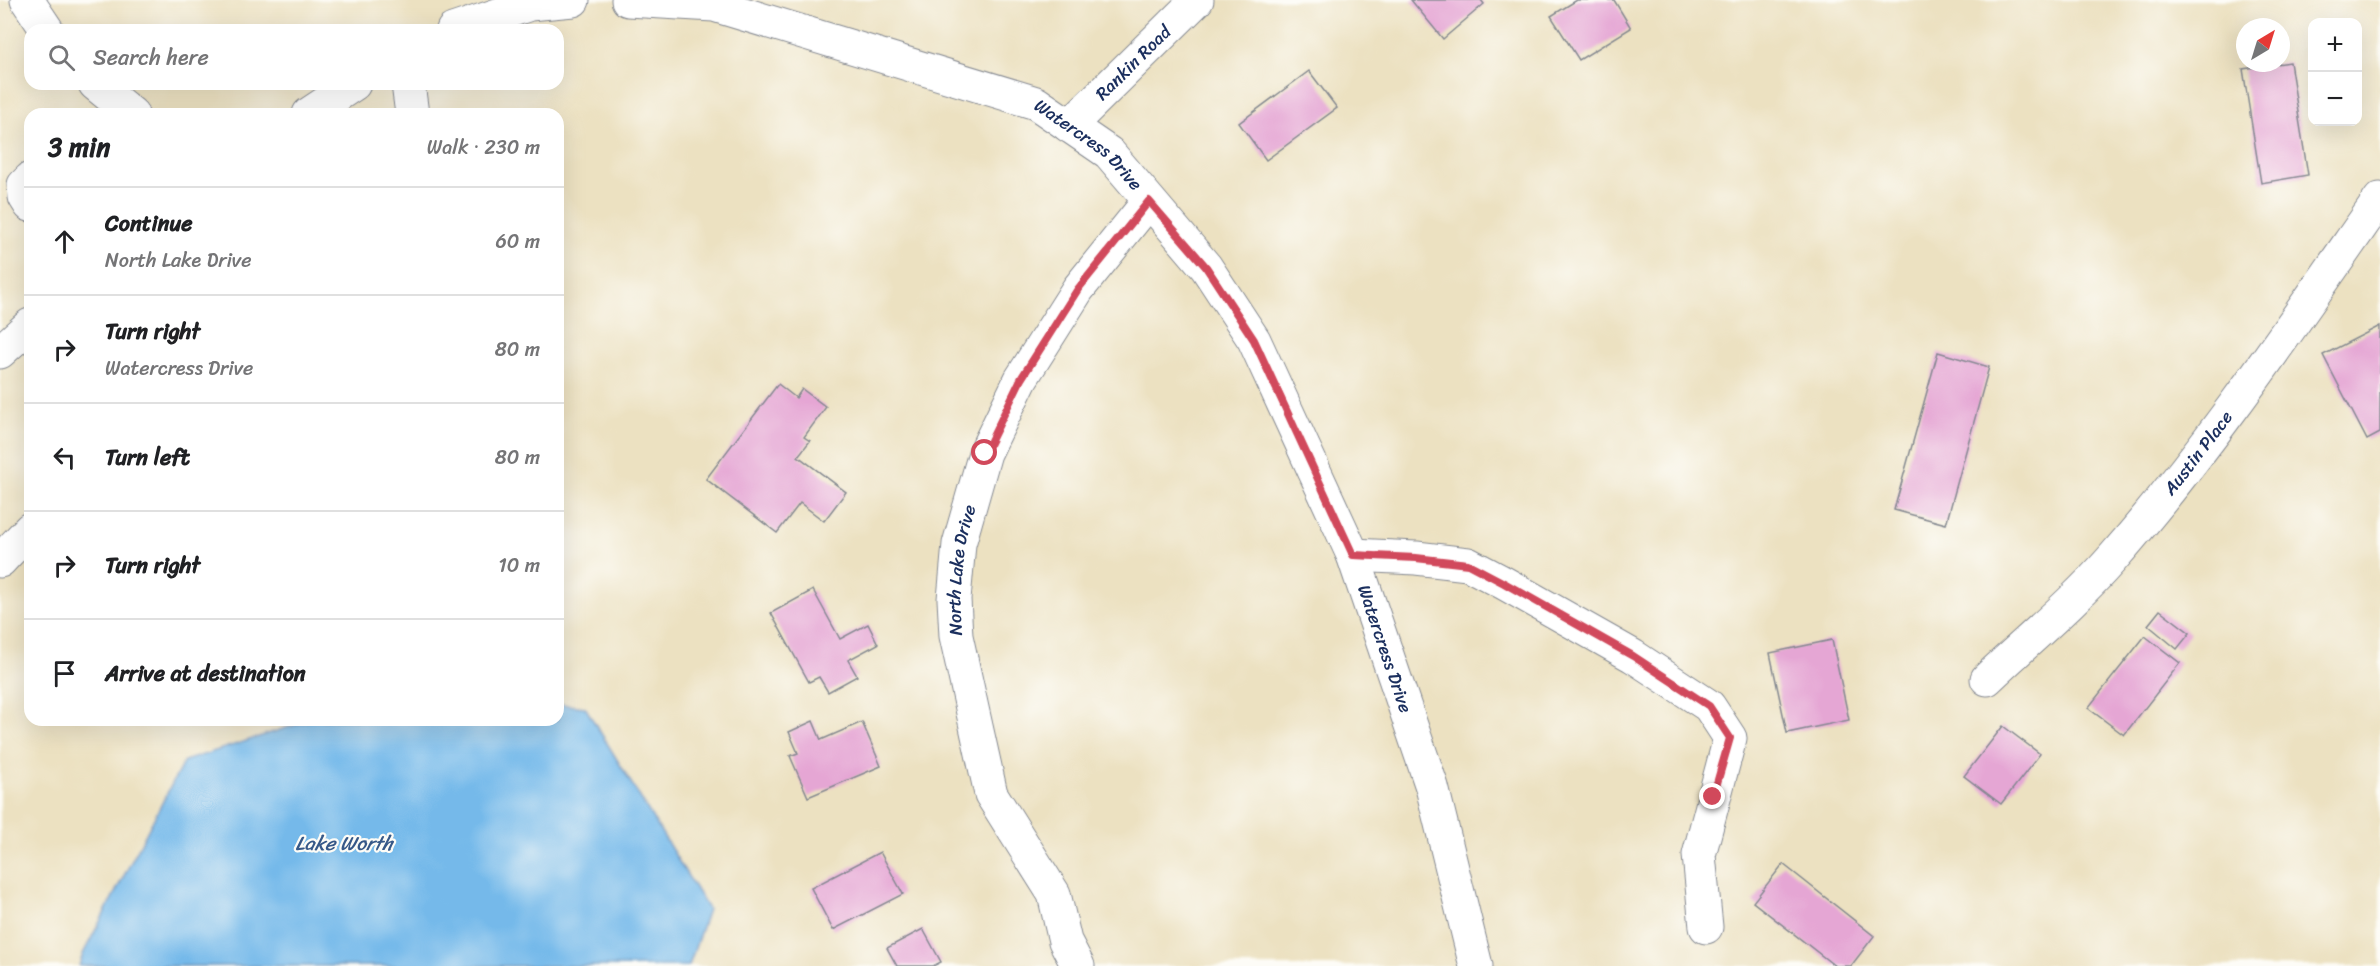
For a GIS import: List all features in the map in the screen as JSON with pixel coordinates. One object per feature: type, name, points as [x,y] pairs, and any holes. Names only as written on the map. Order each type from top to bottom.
[{"type":"street","points":[[27,0],[43,24]]},
{"type":"street","points":[[471,24],[530,4],[573,0]]},
{"type":"street","name":"Watercress Drive","points":[[628,0],[714,5],[1036,103],[1109,153],[1206,267],[1254,340],[1353,555],[1432,787],[1476,966]]},
{"type":"street","name":"Rankin Road","points":[[1069,126],[1197,0]]},
{"type":"street","points":[[102,90],[124,108]]},
{"type":"street","points":[[318,108],[345,90]]},
{"type":"street","points":[[409,90],[411,108]]},
{"type":"street","name":"Austin Place","points":[[1987,679],[2079,593],[2164,498],[2285,334],[2380,199]]},
{"type":"street","name":"North Lake Drive","points":[[1078,966],[1065,941],[1053,894],[991,794],[956,636],[954,599],[959,544],[985,453],[1021,379],[1078,289],[1149,201]]},
{"type":"street","points":[[0,352],[24,330]]},
{"type":"street","points":[[0,561],[24,535]]},
{"type":"street","points":[[1353,555],[1416,558],[1468,564],[1633,656],[1709,706],[1730,738],[1699,855],[1706,927]]},
{"type":"water","name":"Lake Worth","points":[[564,705],[585,707],[708,909],[689,966],[79,966],[83,954],[184,761],[292,726],[564,726]]},
{"type":"building","points":[[1411,0],[1481,0],[1484,4],[1443,39]]},
{"type":"building","points":[[1577,0],[1614,0],[1631,28],[1579,60],[1551,16]]},
{"type":"building","points":[[2290,62],[2308,175],[2261,183],[2243,72],[2290,72]]},
{"type":"building","points":[[1309,71],[1337,108],[1266,160],[1239,123]]},
{"type":"building","points":[[2380,326],[2380,433],[2367,440],[2323,355]]},
{"type":"building","points":[[1938,352],[1989,367],[1946,524],[1894,510]]},
{"type":"building","points":[[778,384],[796,398],[802,389],[826,407],[804,437],[810,441],[798,456],[846,492],[824,521],[800,503],[777,533],[706,479]]},
{"type":"building","points":[[813,590],[840,639],[868,624],[878,644],[848,660],[857,676],[828,692],[819,677],[809,682],[771,613]]},
{"type":"building","points":[[2160,610],[2190,633],[2177,649],[2148,625]]},
{"type":"building","points":[[2145,636],[2180,663],[2124,735],[2088,708]]},
{"type":"building","points":[[1832,640],[1849,720],[1787,733],[1770,653]]},
{"type":"building","points":[[813,721],[821,740],[862,722],[881,766],[808,797],[790,756],[798,753],[789,732]]},
{"type":"building","points":[[2003,726],[2040,754],[2001,804],[1964,776]]},
{"type":"building","points":[[880,852],[903,894],[833,930],[811,888]]},
{"type":"building","points":[[1783,864],[1874,936],[1851,966],[1835,966],[1753,902]]},
{"type":"building","points":[[923,929],[941,962],[933,966],[897,966],[887,948]]},
{"type":"route","points":[[985,453],[1021,379],[1078,289],[1149,201],[1206,267],[1254,340],[1353,555],[1416,558],[1468,564],[1633,656],[1709,706],[1730,738],[1713,797]]}]
